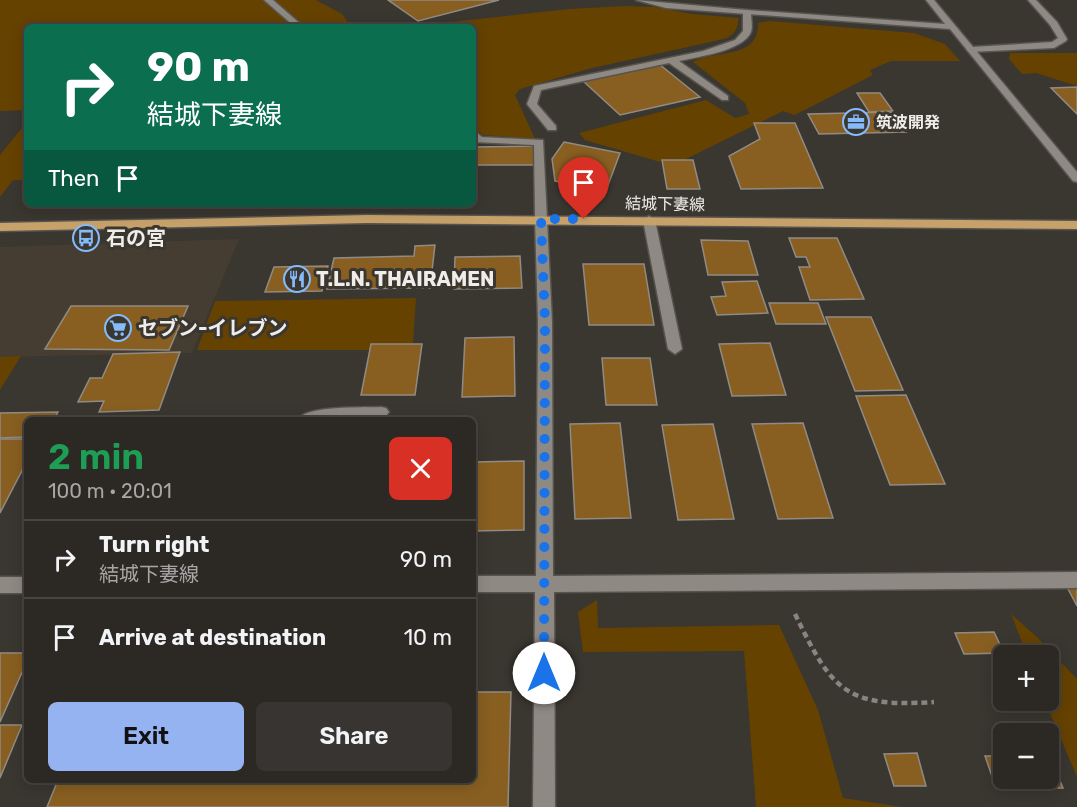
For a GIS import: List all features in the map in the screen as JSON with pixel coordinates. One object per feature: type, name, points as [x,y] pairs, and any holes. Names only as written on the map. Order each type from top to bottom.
[{"type":"main road","name":"結城下妻線","points":[[0,227],[356,219],[1077,225]]},
{"type":"street","points":[[268,0],[296,24]]},
{"type":"street","points":[[640,0],[666,6],[952,27]]},
{"type":"street","points":[[930,0],[1077,179]]},
{"type":"street","points":[[972,50],[1054,45],[1063,39],[1032,0]]},
{"type":"street","points":[[552,128],[532,104],[537,88],[705,53],[738,42],[747,31],[747,13]]},
{"type":"street","points":[[671,60],[725,98]]},
{"type":"street","points":[[476,137],[479,140],[539,142],[545,322],[544,807]]},
{"type":"street","points":[[649,220],[675,349]]},
{"type":"street","points":[[312,417],[381,412]]},
{"type":"street","points":[[476,584],[779,584],[1077,580]]},
{"type":"street","points":[[0,585],[24,585]]},
{"type":"path","points":[[779,584],[828,676],[862,700],[902,705],[934,702]]},
{"type":"shaded area","points":[[0,0],[316,0],[342,14],[349,24],[24,24],[24,110],[0,111]]},
{"type":"shaded area","points":[[654,7],[692,14],[739,18],[735,32],[724,39],[592,68],[520,89],[515,95],[535,139],[483,135],[476,129],[476,24],[433,24],[569,9]]},
{"type":"shaded area","points":[[770,21],[914,33],[945,44],[960,61],[891,61],[870,70],[873,75],[795,115],[783,111],[684,160],[661,160],[660,162],[585,140],[579,133],[706,100],[735,118],[749,114],[745,103],[693,62],[744,48],[752,43],[758,23]]},
{"type":"shaded area","points":[[1010,53],[1077,53],[1077,86],[1036,73],[1022,74],[1009,59]]},
{"type":"shaded area","points":[[24,126],[24,180],[13,180],[0,197],[0,155]]},
{"type":"shaded area","points":[[239,239],[192,353],[0,357],[0,247]]},
{"type":"shaded area","points":[[416,298],[413,344],[372,344],[372,350],[197,350],[215,301]]},
{"type":"shaded area","points":[[21,356],[0,390],[0,357]]},
{"type":"shaded area","points":[[597,600],[598,628],[779,625],[818,710],[843,798],[902,807],[756,807],[744,651],[583,652],[578,612]]},
{"type":"shaded area","points":[[1011,614],[1045,645],[1023,645]]},
{"type":"shaded area","points":[[1059,660],[1077,679],[1077,777],[1059,734],[1059,723],[1054,723],[1049,711],[1059,711]]},
{"type":"building","points":[[388,0],[499,0],[418,21]]},
{"type":"building","points":[[659,64],[700,97],[620,115],[583,81]]},
{"type":"building","points":[[1077,87],[1077,114],[1051,88]]},
{"type":"building","points":[[857,93],[880,93],[893,111],[869,112]]},
{"type":"building","points":[[893,112],[906,132],[819,134],[808,114]]},
{"type":"building","points":[[754,123],[795,123],[823,188],[741,189],[729,156],[760,139]]},
{"type":"building","points":[[564,142],[620,153],[604,196],[571,196],[568,183],[555,181],[552,159]]},
{"type":"building","points":[[534,146],[535,165],[476,165],[476,147]]},
{"type":"building","points":[[662,160],[693,160],[700,189],[667,189]]},
{"type":"building","points":[[789,238],[837,238],[864,299],[810,300],[799,267],[810,267],[806,257],[796,257]]},
{"type":"building","points":[[701,240],[748,241],[758,275],[708,275]]},
{"type":"building","points":[[435,245],[430,288],[327,289],[334,258],[414,256],[415,246]]},
{"type":"building","points":[[520,256],[522,288],[454,289],[455,257]]},
{"type":"building","points":[[583,264],[644,264],[654,325],[589,325]]},
{"type":"building","name":"T.L.N. THAIRAMEN","points":[[328,266],[322,291],[265,292],[274,267]]},
{"type":"building","points":[[757,281],[768,313],[717,315],[711,297],[726,296],[722,282]]},
{"type":"building","points":[[769,303],[818,303],[826,324],[776,324]]},
{"type":"building","name":"セブン-イレブン","points":[[71,306],[188,306],[169,350],[45,349]]},
{"type":"building","points":[[826,317],[871,317],[903,390],[855,391]]},
{"type":"building","points":[[514,337],[515,396],[462,397],[465,338]]},
{"type":"building","points":[[770,343],[786,395],[732,396],[719,344]]},
{"type":"building","points":[[371,344],[422,344],[415,395],[361,395]]},
{"type":"building","points":[[180,352],[159,410],[99,412],[104,401],[78,402],[90,378],[102,378],[113,354]]},
{"type":"building","points":[[602,358],[650,358],[657,405],[606,405]]},
{"type":"building","points":[[906,395],[945,484],[890,485],[856,396]]},
{"type":"building","points":[[58,412],[56,417],[24,417],[24,437],[0,438],[0,413]]},
{"type":"building","points":[[620,423],[631,518],[575,519],[570,424]]},
{"type":"building","points":[[803,423],[833,518],[778,519],[752,424]]},
{"type":"building","points":[[713,424],[734,519],[678,520],[662,425]]},
{"type":"building","points":[[0,439],[24,439],[24,467],[0,513]]},
{"type":"building","points":[[524,461],[524,530],[476,531],[476,462]]},
{"type":"building","points":[[1067,587],[1077,587],[1077,606]]},
{"type":"building","points":[[994,632],[1000,645],[993,645],[993,653],[964,654],[955,633]]},
{"type":"building","points":[[0,653],[24,653],[24,668],[0,722]]},
{"type":"building","points":[[476,692],[511,692],[508,807],[47,807],[57,783],[476,783]]},
{"type":"building","points":[[0,725],[22,725],[0,778]]},
{"type":"building","points":[[917,753],[926,786],[894,786],[884,754]]},
{"type":"building","points":[[985,756],[993,756],[993,779]]},
{"type":"place","name":"筑波開発","points":[[856,122]]},
{"type":"place","name":"石の宮","points":[[86,238]]},
{"type":"place","name":"T.L.N. THAIRAMEN","points":[[297,279]]},
{"type":"place","name":"セブン-イレブン","points":[[118,328]]},
{"type":"route","points":[[544,673],[545,322],[541,219],[584,219]]}]
